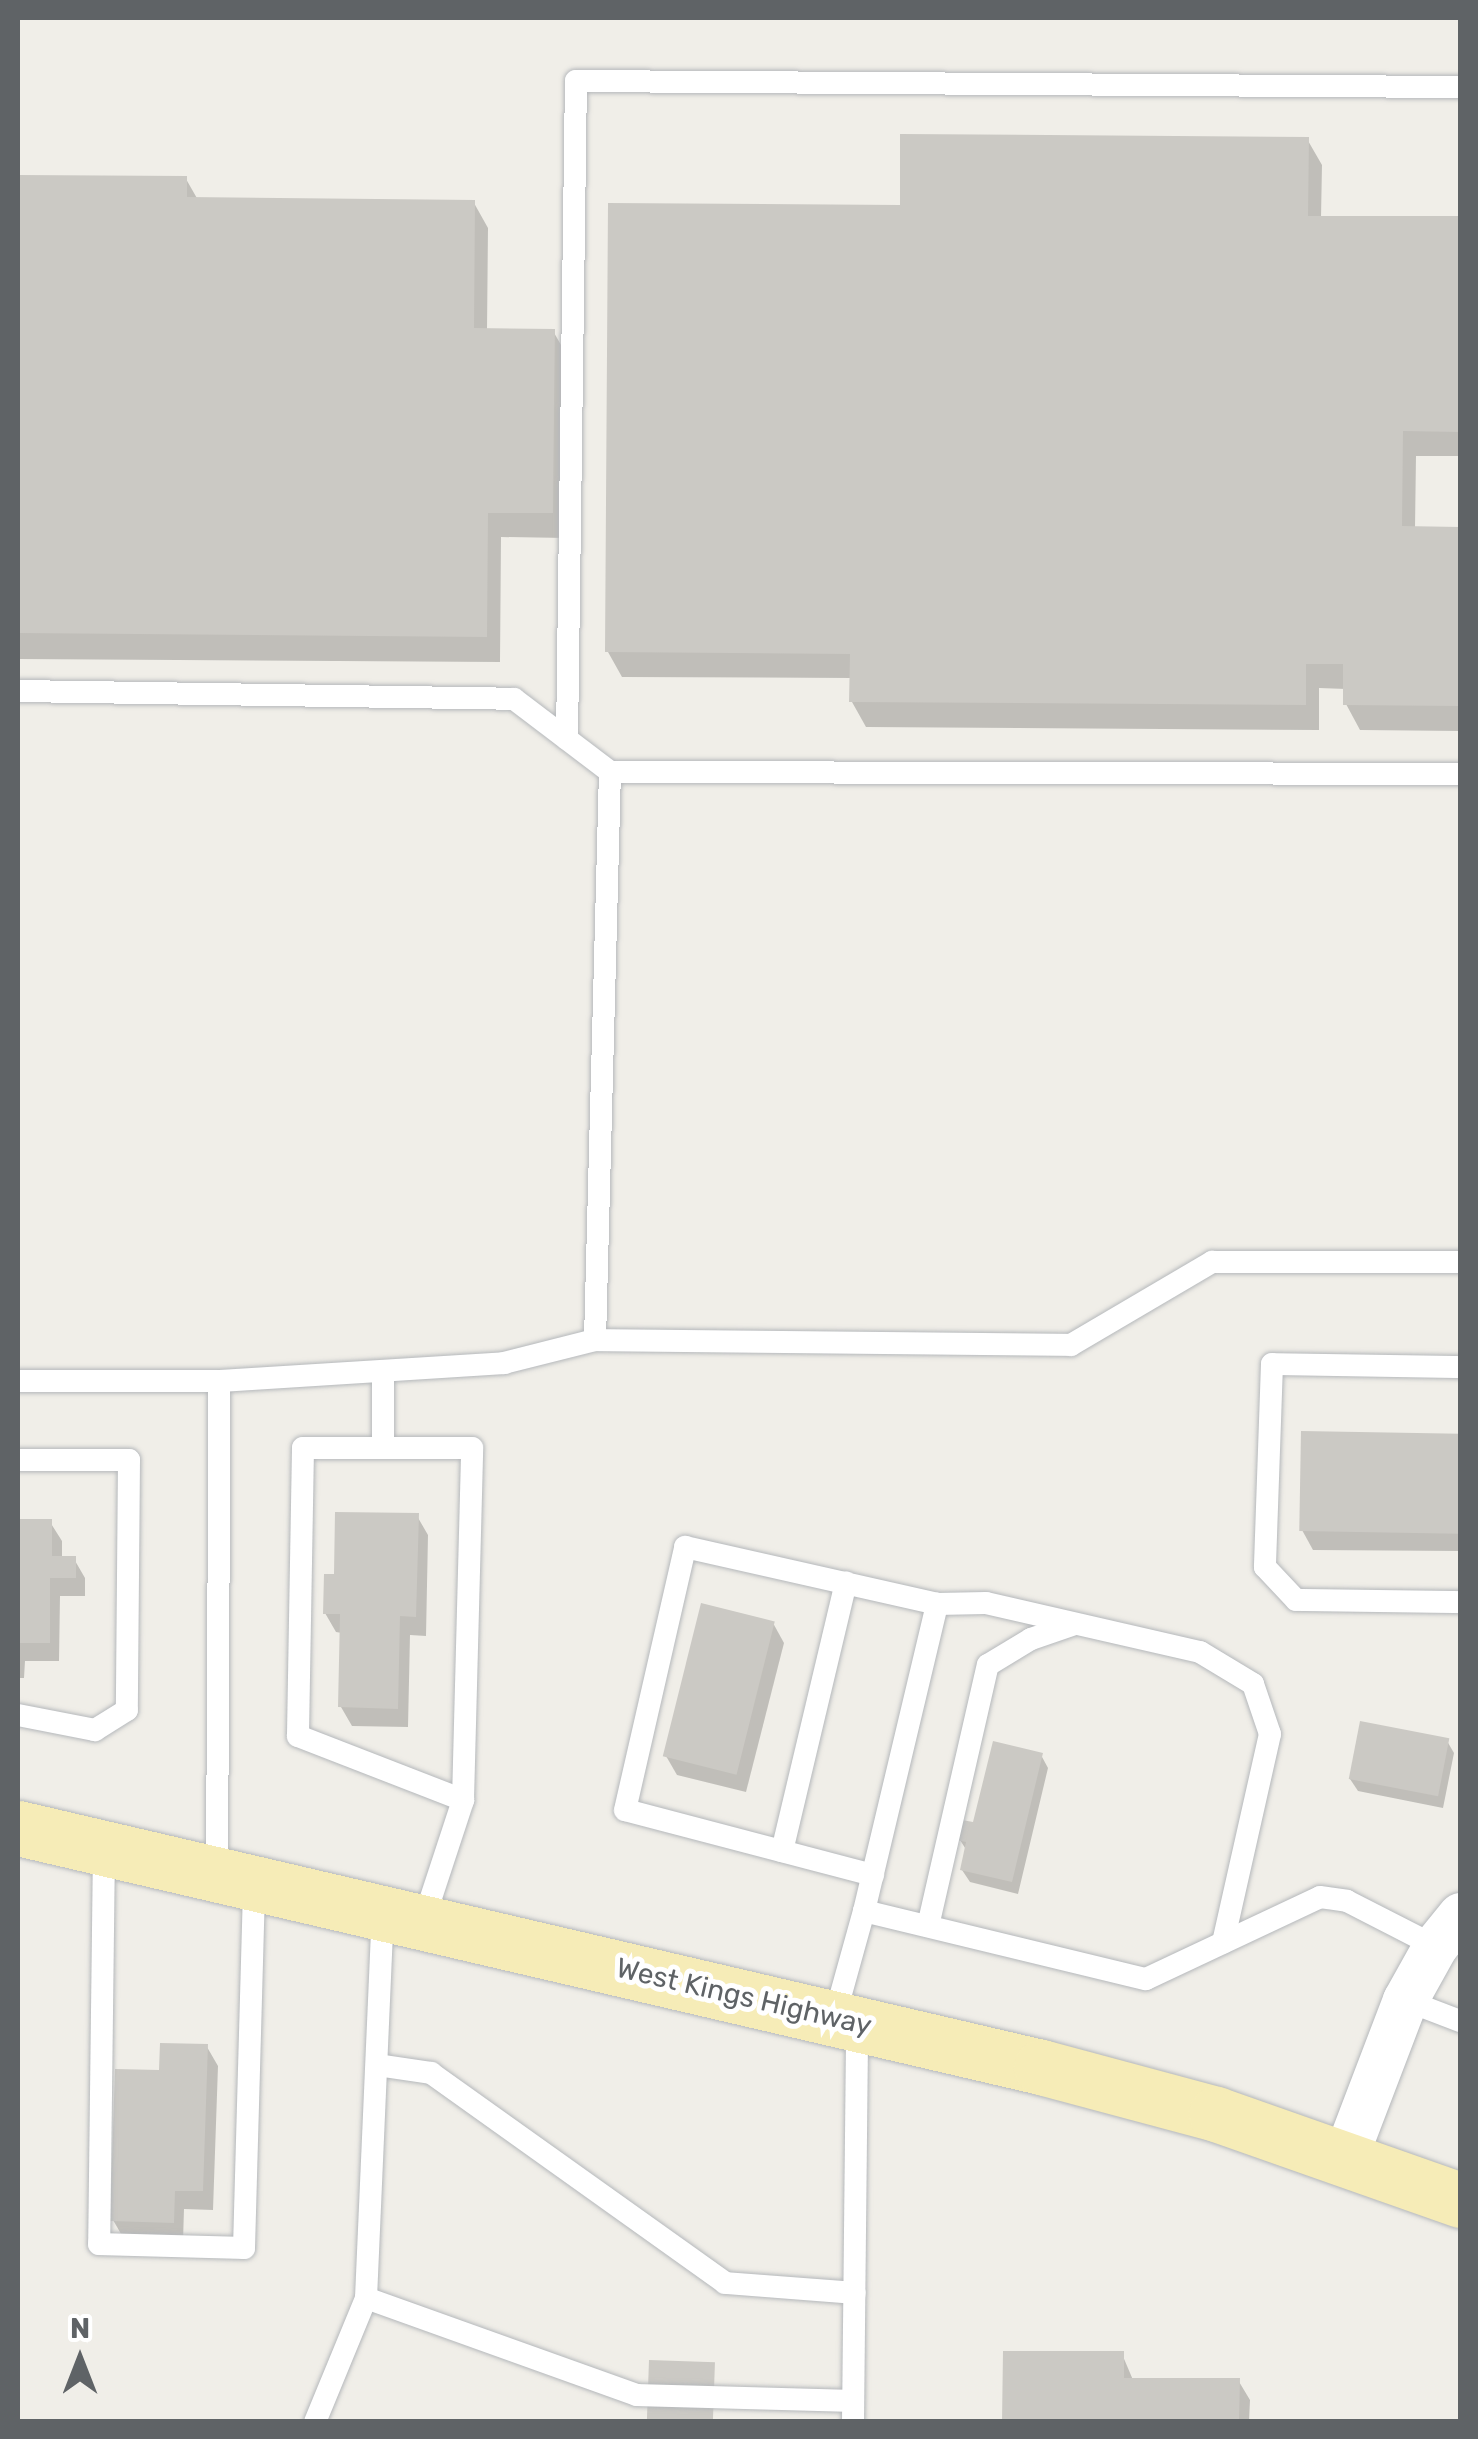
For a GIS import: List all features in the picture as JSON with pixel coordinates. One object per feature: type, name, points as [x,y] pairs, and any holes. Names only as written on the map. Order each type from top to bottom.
[{"type":"main road","name":"West Kings Highway","points":[[18,1828],[846,2021],[1216,2114],[1460,2200]]},
{"type":"street","points":[[1345,2157],[1404,2000],[1448,1930]]},
{"type":"lane","points":[[567,739],[576,82],[1460,87]]},
{"type":"lane","points":[[18,691],[514,699],[610,772],[1460,774]]},
{"type":"lane","points":[[595,1340],[610,772]]},
{"type":"lane","points":[[18,1381],[220,1381],[504,1363],[595,1340],[1072,1344],[1212,1262],[1460,1262]]},
{"type":"lane","points":[[1460,1367],[1272,1364],[1265,1567],[1296,1600],[1460,1602]]},
{"type":"lane","points":[[383,1371],[383,1448]]},
{"type":"lane","points":[[104,1848],[99,2244],[244,2248],[220,1381]]},
{"type":"lane","points":[[315,2422],[366,2298],[377,2064],[403,1917],[463,1800],[472,1448],[303,1448],[298,1736],[463,1800]]},
{"type":"lane","points":[[18,1460],[130,1460],[127,1710],[95,1730],[18,1715]]},
{"type":"lane","points":[[873,1875],[625,1810],[685,1546],[936,1604],[986,1603],[1200,1652],[1253,1684],[1270,1734],[1223,1942]]},
{"type":"lane","points":[[782,1851],[846,1583]]},
{"type":"lane","points":[[366,2298],[636,2395],[853,2411],[854,2293],[846,2021],[864,1911],[936,1604]]},
{"type":"lane","points":[[928,1926],[988,1665],[1031,1639],[1078,1623]]},
{"type":"lane","points":[[864,1911],[1146,1978],[1320,1897],[1347,1900],[1448,1930]]},
{"type":"lane","points":[[1404,2000],[1460,2021]]},
{"type":"lane","points":[[377,2064],[431,2073],[724,2283],[854,2293]]},
{"type":"building","points":[[900,134],[1309,137],[1308,216],[1460,216],[1460,432],[1403,431],[1402,526],[1460,527],[1460,706],[1343,705],[1343,664],[1306,664],[1306,705],[849,702],[850,654],[605,652],[608,203],[900,205]]},
{"type":"building","points":[[18,175],[187,176],[187,197],[475,200],[474,328],[555,329],[553,513],[488,513],[487,637],[18,633]]},
{"type":"building","points":[[1301,1431],[1460,1434],[1458,1534],[1299,1531]]},
{"type":"building","points":[[335,1512],[419,1513],[416,1617],[400,1616],[398,1709],[338,1707],[340,1614],[323,1614],[324,1574],[334,1574]]},
{"type":"building","points":[[18,1519],[52,1519],[52,1556],[76,1556],[76,1578],[50,1578],[50,1643],[18,1643]]},
{"type":"building","points":[[701,1603],[775,1621],[737,1775],[663,1756]]},
{"type":"building","points":[[1360,1721],[1449,1738],[1438,1796],[1349,1779]]},
{"type":"building","points":[[993,1741],[1043,1753],[1012,1882],[960,1870],[966,1842],[957,1840],[962,1820],[973,1822]]},
{"type":"building","points":[[160,2043],[208,2044],[203,2191],[175,2191],[174,2223],[110,2221],[115,2069],[159,2070]]},
{"type":"building","points":[[1003,2351],[1124,2351],[1124,2378],[1240,2378],[1239,2422],[1002,2422]]},
{"type":"building","points":[[649,2360],[715,2362],[713,2422],[647,2422]]}]
